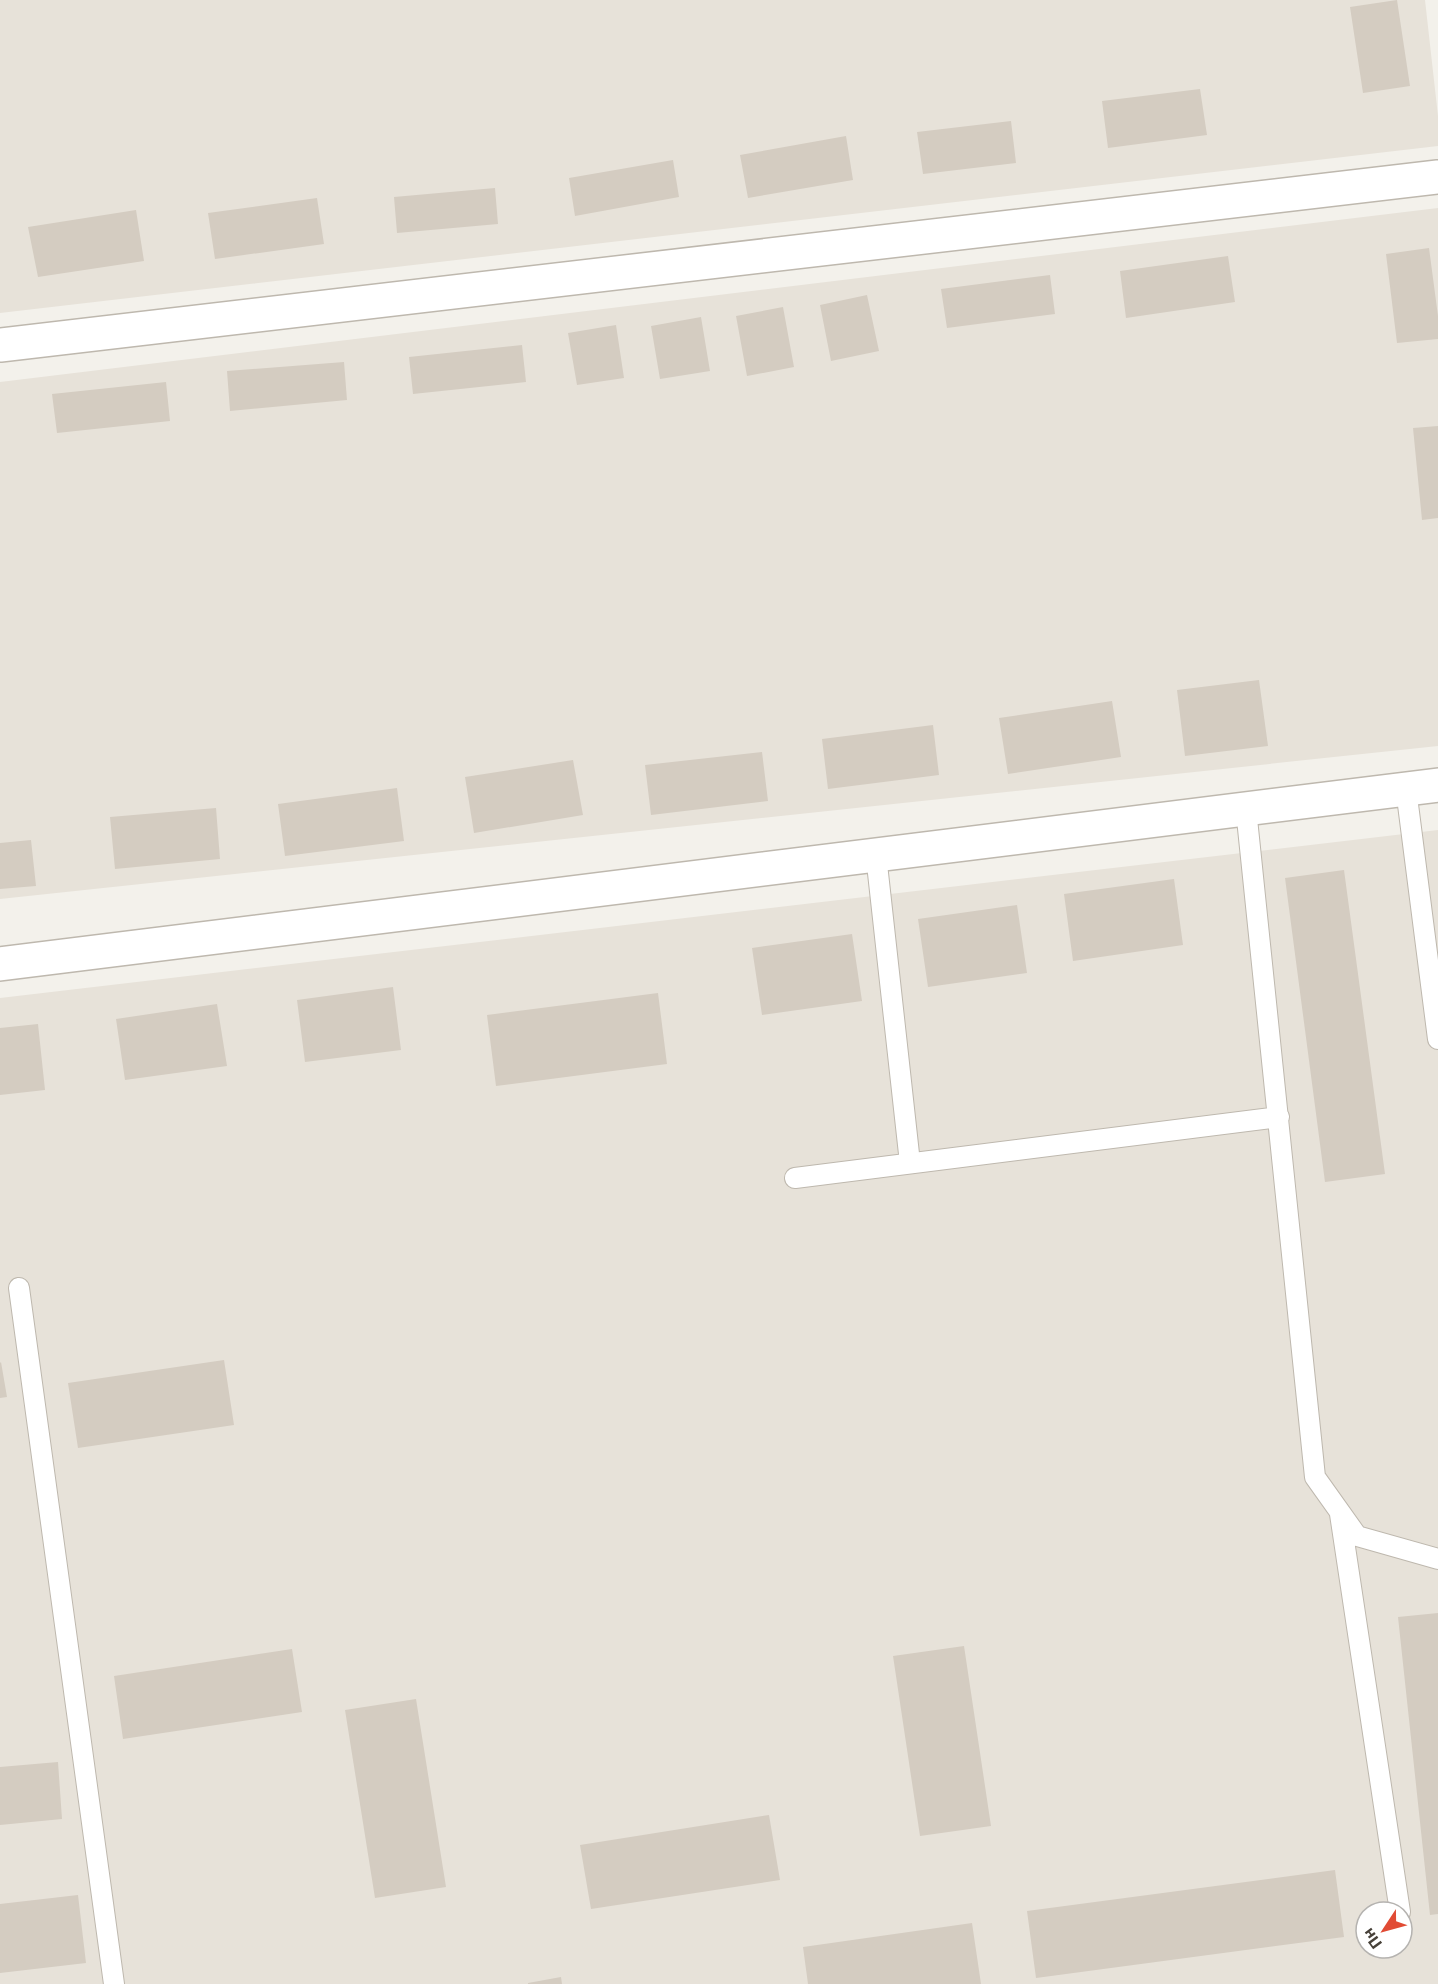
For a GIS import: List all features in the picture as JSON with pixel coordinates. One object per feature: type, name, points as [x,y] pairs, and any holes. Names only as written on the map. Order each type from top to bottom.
[{"type":"street","points":[[0,345],[1438,177]]},
{"type":"street","points":[[0,964],[1438,785]]},
{"type":"lane","points":[[1406,789],[1438,1040]]},
{"type":"lane","points":[[1246,809],[1315,1477],[1358,1536],[1438,1559]]},
{"type":"lane","points":[[876,855],[909,1163]]},
{"type":"lane","points":[[795,1178],[1279,1117]]},
{"type":"lane","points":[[19,1288],[114,1984]]},
{"type":"lane","points":[[1340,1511],[1398,1900]]},
{"type":"shaded area","points":[[0,0],[1425,0],[1438,116],[1438,146],[0,313]]},
{"type":"shaded area","points":[[1438,208],[1438,746],[0,899],[0,382]]},
{"type":"shaded area","points":[[1438,830],[1438,1984],[0,1984],[0,998]]},
{"type":"building","points":[[1397,0],[1410,86],[1363,93],[1350,7]]},
{"type":"building","points":[[1200,89],[1207,135],[1108,148],[1102,101]]},
{"type":"building","points":[[1011,121],[1016,163],[923,174],[917,132]]},
{"type":"building","points":[[846,136],[853,180],[748,198],[740,155]]},
{"type":"building","points":[[673,160],[679,197],[575,216],[569,178]]},
{"type":"building","points":[[495,188],[498,224],[397,233],[394,197]]},
{"type":"building","points":[[317,198],[324,244],[215,259],[208,213]]},
{"type":"building","points":[[136,210],[144,261],[38,277],[28,227]]},
{"type":"building","points":[[1429,248],[1438,316],[1438,339],[1397,343],[1386,254]]},
{"type":"building","points":[[1228,256],[1235,302],[1126,318],[1120,271]]},
{"type":"building","points":[[1050,275],[1055,314],[947,328],[941,289]]},
{"type":"building","points":[[867,295],[879,351],[831,361],[820,305]]},
{"type":"building","points":[[783,307],[794,367],[747,376],[736,316]]},
{"type":"building","points":[[701,317],[710,371],[660,379],[651,326]]},
{"type":"building","points":[[616,325],[624,378],[577,385],[568,333]]},
{"type":"building","points":[[522,345],[526,382],[413,394],[409,357]]},
{"type":"building","points":[[344,362],[347,400],[230,411],[227,371]]},
{"type":"building","points":[[166,382],[170,421],[57,433],[52,394]]},
{"type":"building","points":[[1438,426],[1438,518],[1422,520],[1413,428]]},
{"type":"building","points":[[1259,680],[1268,746],[1185,756],[1177,690]]},
{"type":"building","points":[[1112,701],[1121,757],[1008,774],[999,718]]},
{"type":"building","points":[[933,725],[939,775],[828,789],[822,739]]},
{"type":"building","points":[[762,752],[768,801],[651,815],[645,765]]},
{"type":"building","points":[[573,760],[583,815],[474,833],[465,777]]},
{"type":"building","points":[[397,788],[404,841],[285,856],[278,804]]},
{"type":"building","points":[[216,808],[220,859],[115,869],[110,817]]},
{"type":"building","points":[[31,840],[36,886],[0,889],[0,843]]},
{"type":"building","points":[[1344,870],[1385,1174],[1325,1182],[1285,878]]},
{"type":"building","points":[[1174,879],[1183,945],[1073,961],[1064,894]]},
{"type":"building","points":[[1017,905],[1027,973],[928,987],[918,919]]},
{"type":"building","points":[[852,934],[862,1001],[762,1015],[752,948]]},
{"type":"building","points":[[393,987],[401,1050],[305,1062],[297,1000]]},
{"type":"building","points":[[658,993],[667,1064],[496,1086],[487,1015]]},
{"type":"building","points":[[217,1004],[227,1066],[125,1080],[116,1019]]},
{"type":"building","points":[[38,1024],[45,1090],[0,1095],[0,1028]]},
{"type":"building","points":[[224,1360],[234,1425],[78,1448],[68,1383]]},
{"type":"building","points":[[0,1363],[7,1397],[0,1398]]},
{"type":"building","points":[[1438,1613],[1438,1914],[1430,1915],[1398,1617]]},
{"type":"building","points":[[964,1646],[991,1826],[920,1836],[893,1656]]},
{"type":"building","points":[[292,1649],[302,1712],[123,1739],[114,1676]]},
{"type":"building","points":[[416,1699],[446,1887],[375,1898],[345,1710]]},
{"type":"building","points":[[58,1762],[62,1819],[0,1825],[0,1767]]},
{"type":"building","points":[[769,1815],[780,1880],[591,1909],[580,1845]]},
{"type":"building","points":[[1335,1870],[1344,1937],[1036,1978],[1027,1911]]},
{"type":"building","points":[[78,1895],[86,1963],[0,1973],[0,1904]]},
{"type":"building","points":[[972,1923],[981,1984],[808,1984],[803,1947]]},
{"type":"building","points":[[561,1977],[562,1984],[528,1984],[528,1983]]}]
